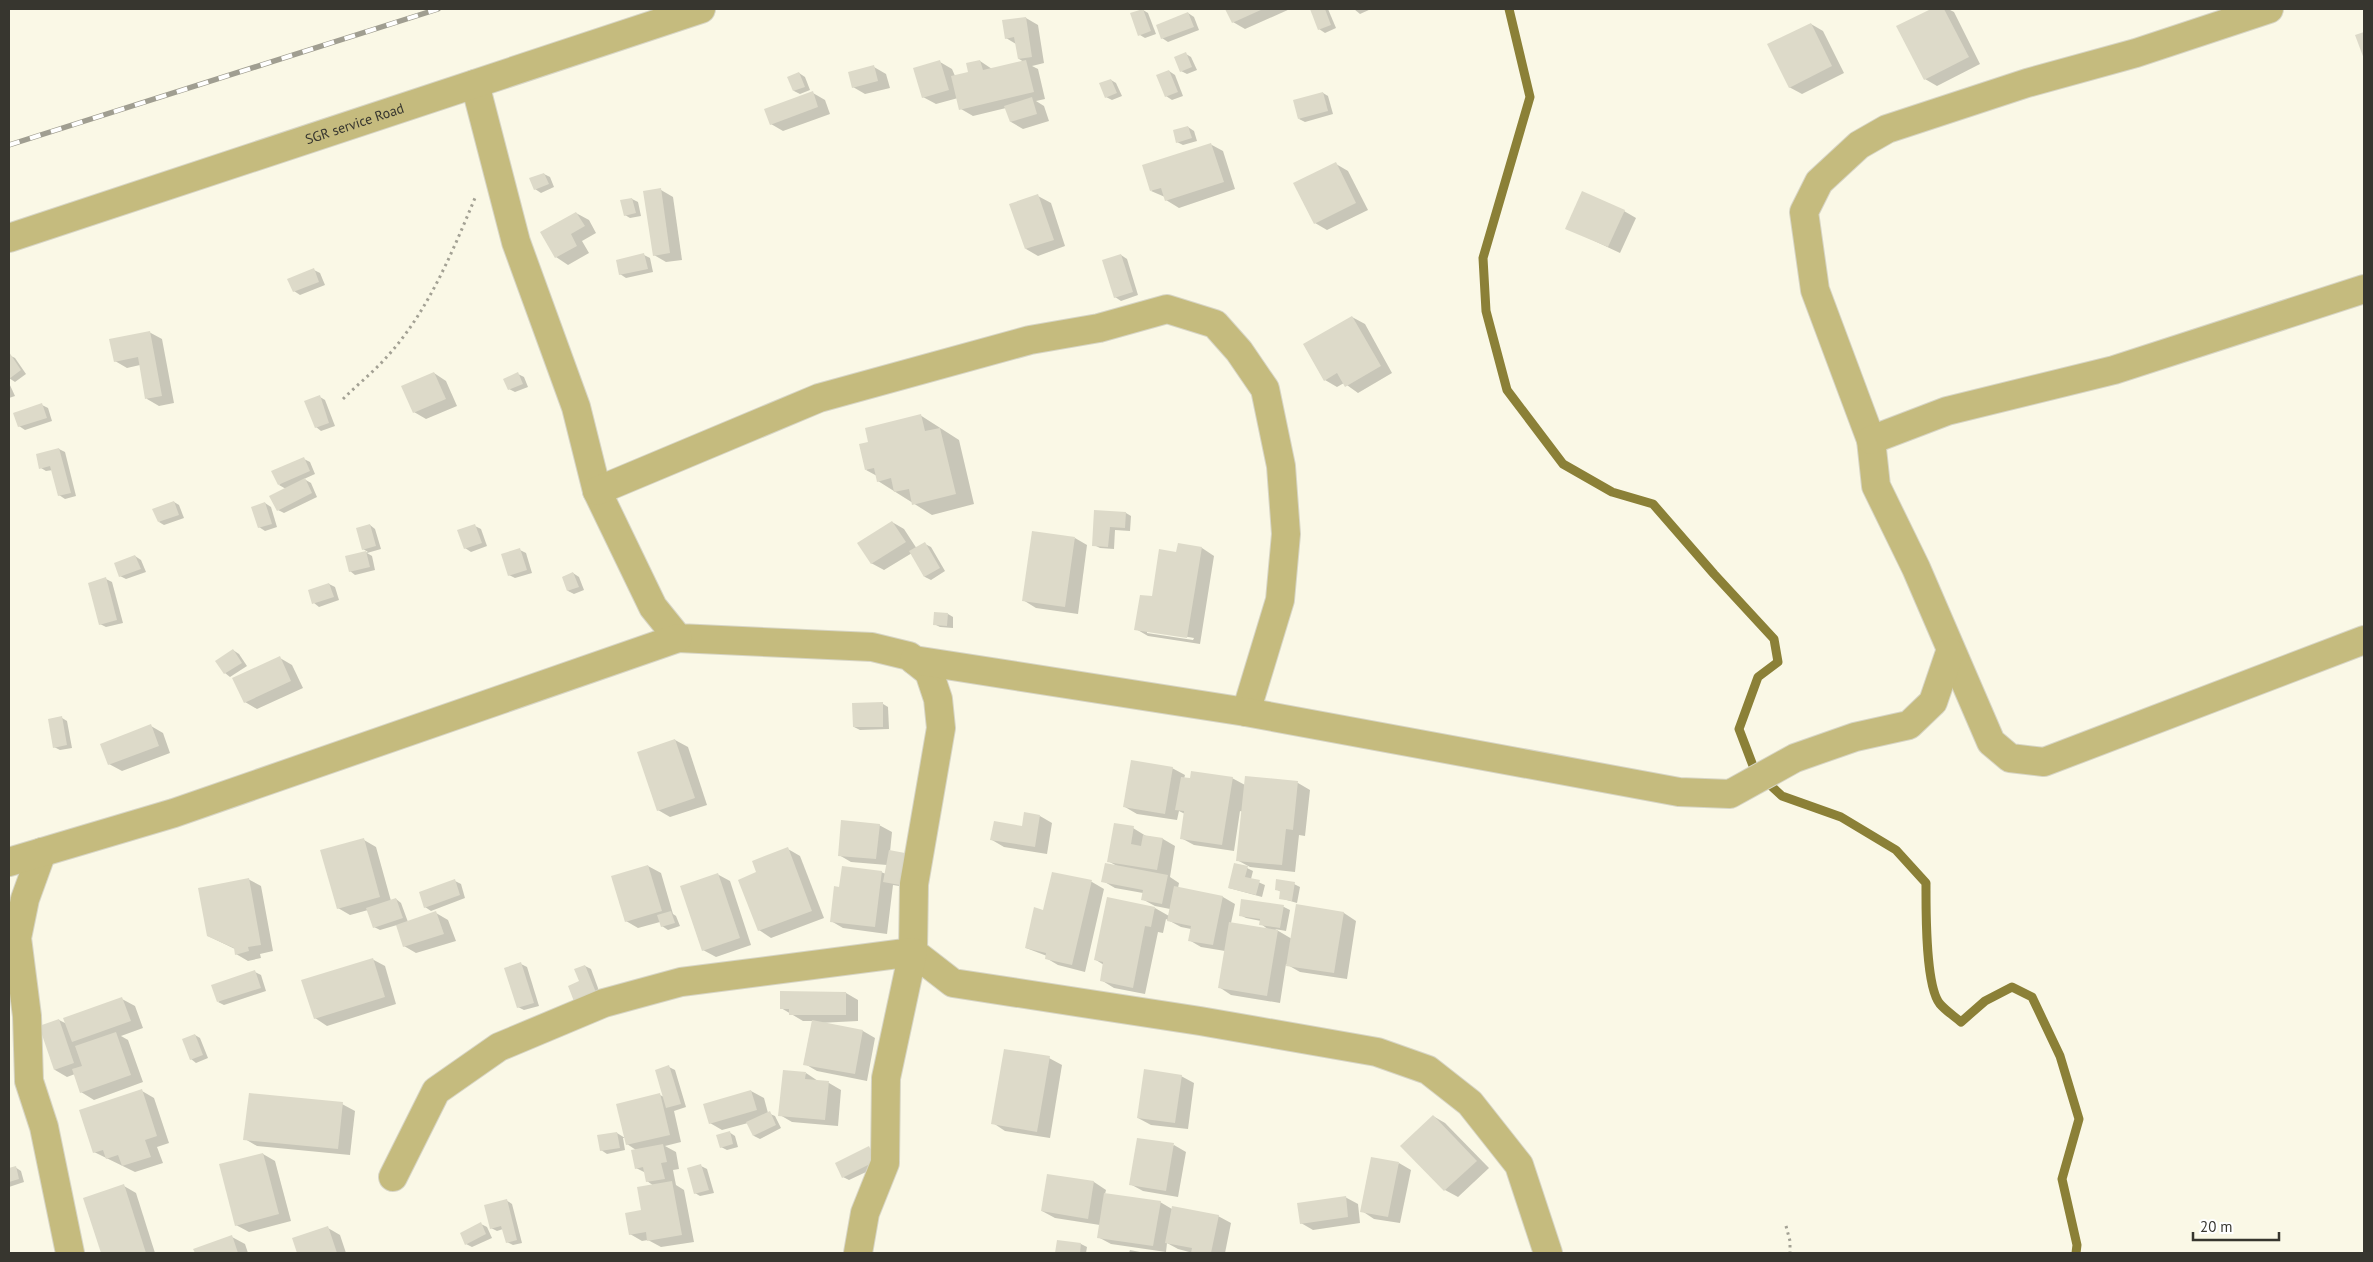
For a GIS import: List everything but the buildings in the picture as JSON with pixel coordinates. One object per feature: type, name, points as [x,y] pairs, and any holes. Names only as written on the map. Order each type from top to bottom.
[{"type":"street","name":"SGR service Road","points":[[9,238],[701,9]]},
{"type":"street","points":[[2269,9],[2136,53],[2027,84],[1887,129],[1859,144],[1819,182],[1804,212],[1815,290],[1871,440],[1876,486],[1916,568],[1950,652],[1991,742],[2010,758],[2044,762],[2364,640]]},
{"type":"street","points":[[475,84],[516,242],[576,407],[596,491],[653,607],[678,638]]},
{"type":"street","points":[[1871,440],[1947,411],[2114,370],[2364,289]]},
{"type":"street","points":[[596,491],[819,398],[1030,340],[1100,328],[1167,309],[1214,324],[1239,351],[1265,389],[1281,466],[1286,534],[1280,600],[1246,712]]},
{"type":"street","points":[[9,862],[174,813],[678,638],[872,647],[909,656],[929,672],[938,699],[941,728],[914,884],[913,952],[886,1078],[885,1163],[865,1213],[858,1253]]},
{"type":"street","points":[[914,660],[1246,712],[1679,792],[1730,794],[1795,758],[1855,737],[1909,725],[1932,702],[1950,652]]},
{"type":"street","points":[[42,852],[25,899],[17,938],[27,1016],[29,1082],[44,1128],[70,1253]]},
{"type":"street","points":[[393,1177],[436,1091],[499,1047],[604,1003],[681,982],[913,952],[953,983],[1200,1021],[1378,1052],[1428,1070],[1470,1103],[1519,1165],[1548,1253]]},
{"type":"path","points":[[343,399],[384,359],[407,331],[432,292],[452,254],[477,192]]},
{"type":"path","points":[[1786,1226],[1790,1241],[1790,1253]]},
{"type":"waterway","points":[[1509,9],[1530,97],[1483,258],[1486,311],[1507,390],[1563,464],[1612,492],[1653,504],[1774,639],[1778,662],[1758,677],[1739,729],[1755,771],[1782,796],[1841,817],[1896,850],[1926,883],[1926,928],[1929,964],[1931,981],[1940,1004],[1961,1022],[1985,1001],[2012,987],[2032,997],[2060,1056],[2079,1119],[2062,1179],[2077,1245],[2076,1253]]},
{"type":"railway","points":[[9,145],[438,9]]}]
